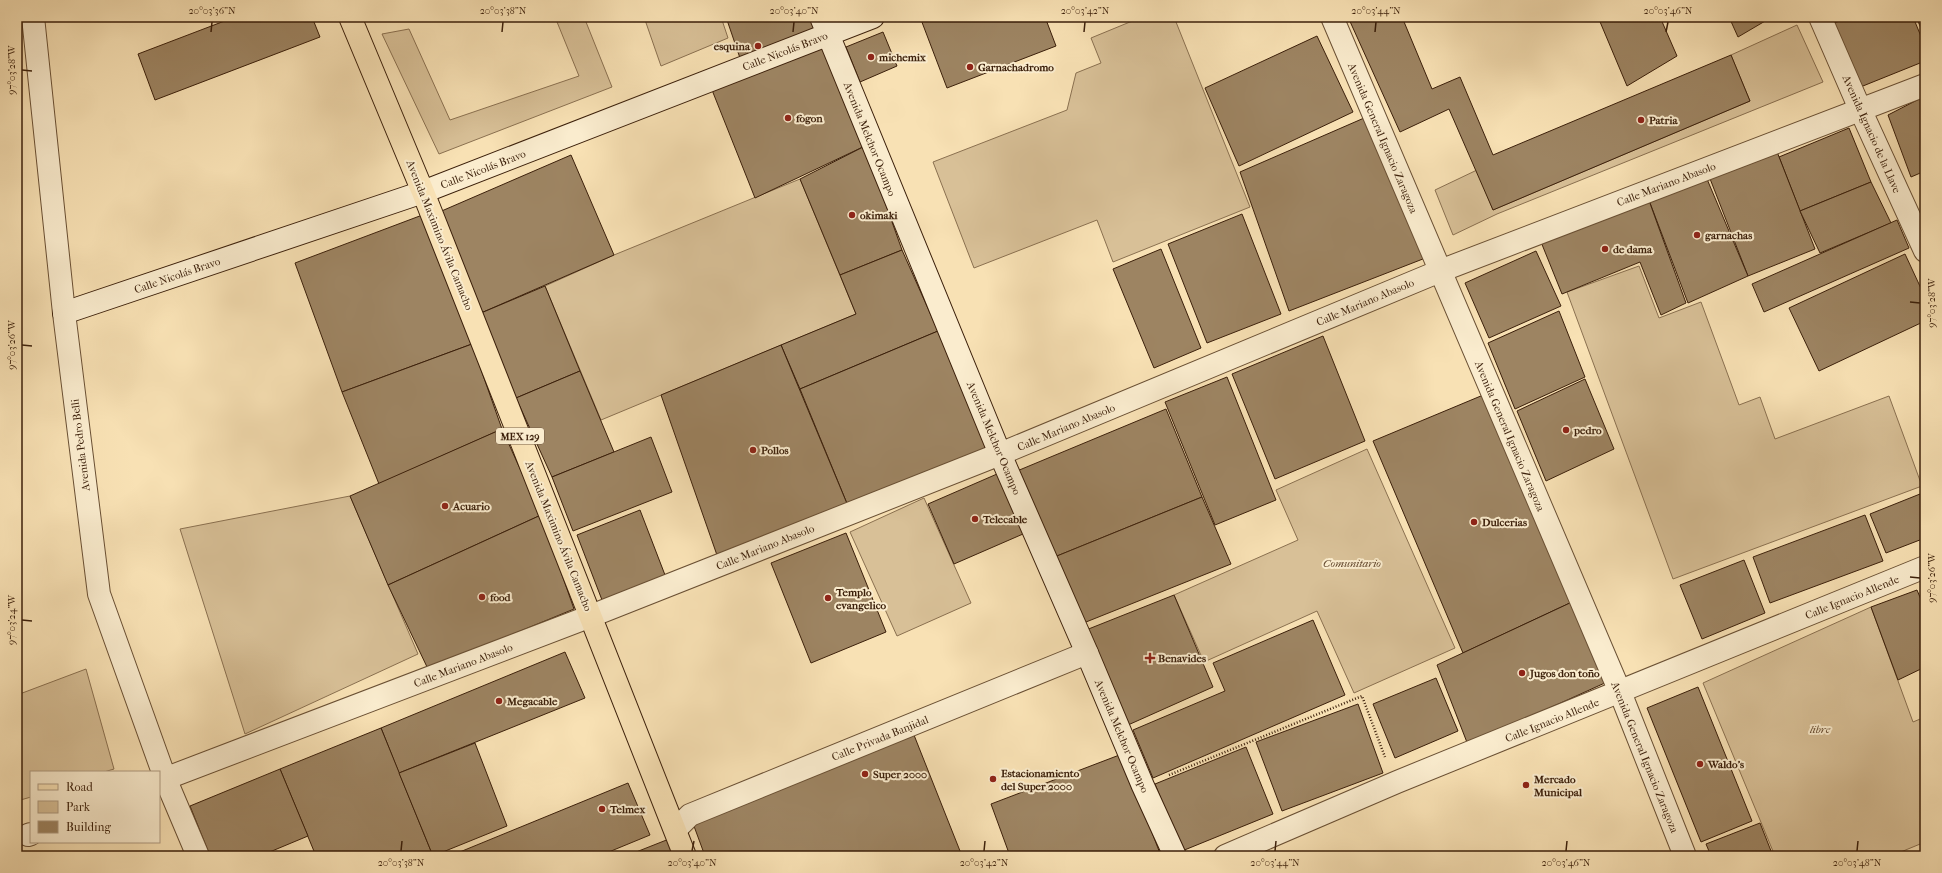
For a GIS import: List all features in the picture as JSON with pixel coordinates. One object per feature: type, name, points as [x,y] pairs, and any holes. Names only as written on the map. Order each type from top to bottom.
[{"type":"main road","name":"Avenida Maximino Ávila Camacho","points":[[350,17],[423,192],[676,829],[685,856]]},
{"type":"street","name":"Avenida Pedro Belli","points":[[33,17],[64,313],[99,594],[159,771]]},
{"type":"street","name":"Calle Nicolás Bravo","points":[[64,313],[423,192],[824,26],[873,17]]},
{"type":"street","name":"Avenida General Ignacio Zaragoza","points":[[1332,17],[1620,692],[1685,856]]},
{"type":"street","name":"Avenida Ignacio de la Llave","points":[[1820,17],[1925,251]]},
{"type":"street","name":"Avenida Melchor Ocampo","points":[[824,26],[1000,454],[1143,786],[1175,856]]},
{"type":"street","name":"Calle Mariano Abasolo","points":[[162,779],[591,616],[1000,454],[1440,271],[1925,84]]},
{"type":"street","name":"Calle Ignacio Allende","points":[[1225,856],[1397,782],[1925,567]]},
{"type":"street","name":"Calle Privada Banjidal","points":[[676,829],[690,815],[1087,653]]},
{"type":"street","name":"Avenida Pedro Belli","points":[[162,779],[198,856]]},
{"type":"path","points":[[1143,786],[1362,696],[1397,782]]},
{"type":"green space","points":[[555,17],[584,17],[612,87],[439,154],[382,34],[409,29],[450,120],[579,76]]},
{"type":"green space","points":[[644,17],[721,17],[728,38],[661,66]]},
{"type":"green space","points":[[1142,17],[1174,17],[1250,207],[1113,262],[1097,220],[974,268],[933,162],[1067,110],[1076,73],[1101,63],[1091,38]]},
{"type":"green space","points":[[1797,25],[1823,82],[1497,214],[1453,235],[1435,190],[1477,170],[1493,210],[1750,101],[1731,55]]},
{"type":"green space","points":[[800,179],[856,314],[601,420],[545,286],[614,255]]},
{"type":"green space","points":[[1639,266],[1659,318],[1701,302],[1739,405],[1760,397],[1775,439],[1889,396],[1922,486],[1673,579],[1567,292]]},
{"type":"green space","name":"Comunitario","points":[[1367,449],[1455,648],[1354,693],[1317,611],[1204,662],[1174,595],[1298,540],[1276,490]]},
{"type":"green space","points":[[350,496],[418,654],[245,734],[180,529]]},
{"type":"green space","points":[[924,498],[971,603],[897,636],[850,532]]},
{"type":"green space","name":"libre","points":[[1871,607],[1913,722],[1925,717],[1925,842],[1891,856],[1775,856],[1703,683]]},
{"type":"green space","points":[[86,669],[114,769],[107,771],[30,771],[30,797],[17,801],[17,695]]},
{"type":"building","points":[[235,17],[312,17],[320,37],[155,100],[138,54]]},
{"type":"building","name":"esquina","points":[[726,17],[813,17],[819,32],[741,61]]},
{"type":"building","name":"Garnachadromo","points":[[920,17],[1045,17],[1056,46],[947,88]]},
{"type":"building","name":"Patria","points":[[1348,17],[1402,17],[1432,89],[1460,77],[1493,155],[1731,55],[1750,101],[1493,210],[1449,109],[1400,132]]},
{"type":"building","points":[[1598,17],[1660,17],[1677,56],[1627,86]]},
{"type":"building","points":[[1729,17],[1772,17],[1738,37]]},
{"type":"building","points":[[1849,17],[1913,17],[1925,46],[1925,61],[1853,90],[1827,26]]},
{"type":"building","points":[[1916,17],[1925,17],[1925,37]]},
{"type":"building","name":"michemix","points":[[883,32],[897,66],[860,82],[846,47]]},
{"type":"building","points":[[1317,36],[1353,112],[1239,166],[1205,88]]},
{"type":"building","name":"fogon","points":[[824,42],[865,146],[755,198],[712,90]]},
{"type":"building","points":[[1925,96],[1925,171],[1911,177],[1888,115]]},
{"type":"building","points":[[1371,115],[1428,257],[1289,311],[1240,172]]},
{"type":"building","points":[[1849,128],[1871,182],[1800,211],[1779,157]]},
{"type":"building","points":[[1774,144],[1815,249],[1748,276],[1707,171]]},
{"type":"building","name":"okimaki","points":[[865,146],[902,250],[840,275],[800,179]]},
{"type":"building","points":[[571,155],[614,255],[481,313],[437,213]]},
{"type":"building","name":"garnachas","points":[[1704,172],[1748,276],[1688,303],[1647,195]]},
{"type":"building","points":[[1871,182],[1891,223],[1820,253],[1800,211]]},
{"type":"building","name":"de dama","points":[[1647,195],[1686,303],[1661,315],[1640,262],[1562,294],[1539,237]]},
{"type":"building","points":[[425,214],[472,344],[342,392],[295,263]]},
{"type":"building","points":[[1242,214],[1281,314],[1207,343],[1168,244]]},
{"type":"building","points":[[1897,220],[1909,248],[1764,312],[1752,284]]},
{"type":"building","points":[[1161,249],[1201,348],[1154,368],[1113,269]]},
{"type":"building","points":[[902,250],[938,331],[800,389],[781,345],[856,314],[840,275]]},
{"type":"building","points":[[1536,251],[1561,306],[1489,338],[1465,283]]},
{"type":"building","points":[[1905,254],[1925,297],[1925,321],[1819,371],[1789,308]]},
{"type":"building","points":[[545,286],[580,371],[516,398],[481,313]]},
{"type":"building","points":[[1559,311],[1585,377],[1515,409],[1488,343]]},
{"type":"building","points":[[938,331],[987,448],[848,506],[800,389]]},
{"type":"building","points":[[1323,336],[1365,441],[1275,479],[1232,374]]},
{"type":"building","points":[[472,344],[502,429],[379,484],[342,392]]},
{"type":"building","name":"Pollos","points":[[781,345],[848,506],[718,558],[661,395]]},
{"type":"building","points":[[580,371],[614,452],[552,477],[516,398]]},
{"type":"building","points":[[1227,377],[1276,500],[1215,525],[1165,402]]},
{"type":"building","name":"pedro","points":[[1585,379],[1614,449],[1546,481],[1517,411]]},
{"type":"building","name":"Dulcerias","points":[[1488,393],[1572,602],[1463,653],[1373,441]]},
{"type":"building","points":[[1166,409],[1202,497],[1052,558],[1017,471]]},
{"type":"building","name":"Acuario","points":[[502,429],[541,515],[388,585],[350,496]]},
{"type":"building","points":[[651,437],[672,492],[573,531],[552,477]]},
{"type":"building","name":"Telecable","points":[[997,474],[1023,534],[954,564],[928,504]]},
{"type":"building","points":[[1920,494],[1925,507],[1925,538],[1886,553],[1870,514]]},
{"type":"building","points":[[1202,497],[1231,564],[1081,624],[1052,558]]},
{"type":"building","points":[[640,510],[665,575],[602,600],[577,535]]},
{"type":"building","name":"food","points":[[541,515],[574,609],[428,669],[388,585]]},
{"type":"building","points":[[1865,515],[1883,561],[1770,603],[1753,557]]},
{"type":"building","name":"Templo evangelico","points":[[846,533],[886,632],[811,663],[771,563]]},
{"type":"building","points":[[1744,560],[1765,613],[1702,639],[1680,585]]},
{"type":"building","points":[[1925,585],[1925,598],[1921,587]]},
{"type":"building","points":[[1917,590],[1925,609],[1925,667],[1898,680],[1871,607]]},
{"type":"building","name":"Benavides","points":[[1174,595],[1213,687],[1128,725],[1086,630]]},
{"type":"building","name":"Jugos don toño","points":[[1572,602],[1607,682],[1468,745],[1437,665]]},
{"type":"building","points":[[1313,620],[1345,695],[1153,778],[1133,730],[1225,691],[1213,663]]},
{"type":"building","points":[[565,652],[585,698],[399,773],[381,728]]},
{"type":"building","points":[[1436,678],[1458,731],[1395,758],[1373,704]]},
{"type":"building","name":"Waldo's","points":[[1698,687],[1752,821],[1701,842],[1647,708]]},
{"type":"building","points":[[1358,704],[1383,773],[1282,811],[1256,742]]},
{"type":"building","points":[[381,728],[433,856],[316,856],[280,769]]},
{"type":"building","name":"Super 2000","points":[[912,730],[962,856],[705,856],[691,818]]},
{"type":"building","points":[[475,743],[507,826],[433,856],[399,773]]},
{"type":"building","points":[[1246,747],[1273,814],[1182,851],[1155,784]]},
{"type":"building","points":[[1122,754],[1161,856],[1010,856],[991,804]]},
{"type":"building","points":[[280,769],[308,836],[260,856],[210,856],[190,806]]},
{"type":"building","name":"Telmex","points":[[628,783],[650,835],[599,856],[450,856]]},
{"type":"building","points":[[1760,823],[1773,856],[1711,856],[1706,844]]},
{"type":"building","points":[[669,839],[676,856],[626,856]]},
{"type":"place","name":"esquina","points":[[758,46]]},
{"type":"place","name":"michemix","points":[[871,57]]},
{"type":"place","name":"Garnachadromo","points":[[970,67]]},
{"type":"place","name":"fogon","points":[[788,118]]},
{"type":"place","name":"Patria","points":[[1641,120]]},
{"type":"place","name":"okimaki","points":[[852,215]]},
{"type":"place","name":"garnachas","points":[[1697,235]]},
{"type":"place","name":"de dama","points":[[1605,249]]},
{"type":"place","name":"pedro","points":[[1566,430]]},
{"type":"place","name":"Pollos","points":[[753,450]]},
{"type":"place","name":"Acuario","points":[[445,506]]},
{"type":"place","name":"Telecable","points":[[975,519]]},
{"type":"place","name":"Dulcerias","points":[[1474,522]]},
{"type":"place","name":"food","points":[[482,597]]},
{"type":"place","name":"Templo evangelico","points":[[828,598]]},
{"type":"place","name":"Benavides","points":[[1150,658]]},
{"type":"place","name":"Jugos don toño","points":[[1522,673]]},
{"type":"place","name":"Megacable","points":[[499,701]]},
{"type":"place","name":"Waldo's","points":[[1700,764]]},
{"type":"place","name":"Super 2000","points":[[865,774]]},
{"type":"place","name":"Estacionamiento del Super 2000","points":[[993,779]]},
{"type":"place","name":"Mercado Municipal","points":[[1526,785]]},
{"type":"place","name":"Telmex","points":[[602,809]]}]
